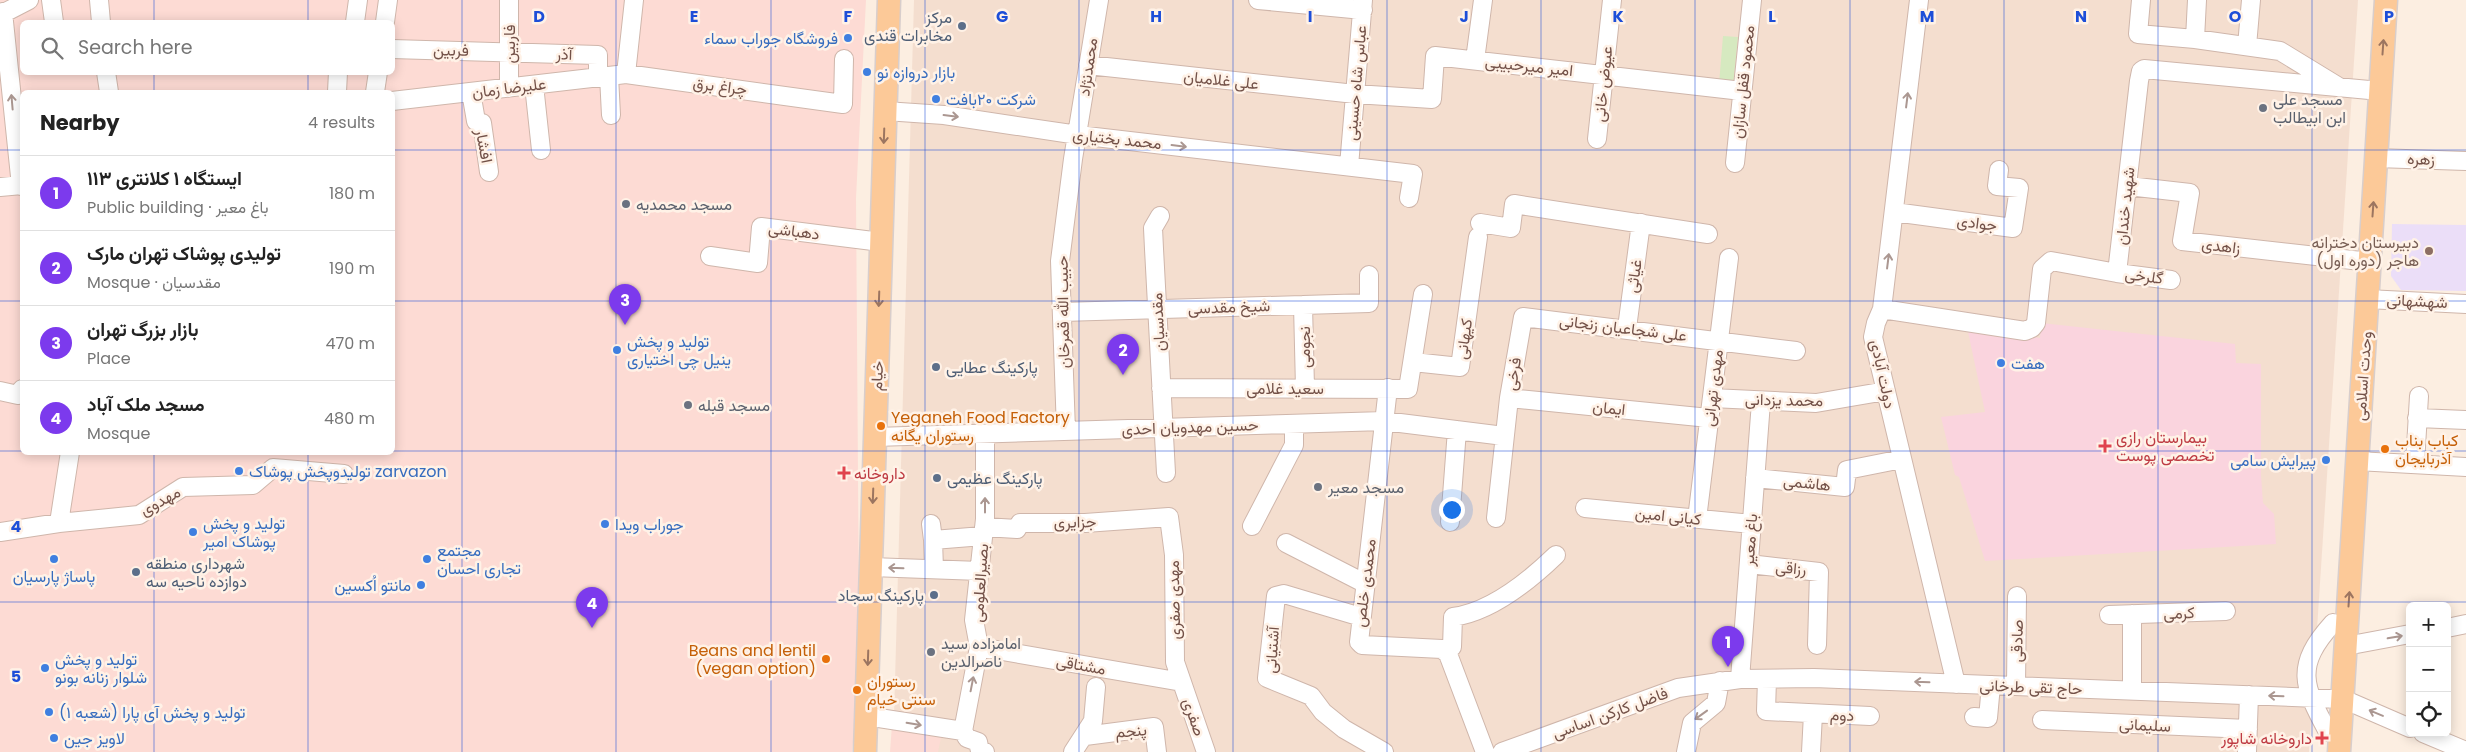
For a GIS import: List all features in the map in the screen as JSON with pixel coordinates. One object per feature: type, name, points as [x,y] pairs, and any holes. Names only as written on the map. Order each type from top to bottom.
[{"type":"main road","name":"خیام","points":[[865,752],[889,0]]},
{"type":"main road","name":"وحدت اسلامی","points":[[2339,752],[2376,158],[2372,91],[2386,0]]},
{"type":"street","points":[[20,171],[4,48],[2,13],[29,0]]},
{"type":"street","points":[[51,0],[54,20]]},
{"type":"street","points":[[99,0],[101,20]]},
{"type":"street","points":[[355,20],[358,0]]},
{"type":"street","points":[[385,20],[388,0]]},
{"type":"street","name":"فاربین","points":[[509,0],[509,88]]},
{"type":"street","points":[[626,74],[634,0]]},
{"type":"street","name":"محمدنژاد","points":[[1078,135],[1099,0]]},
{"type":"street","points":[[1258,0],[1363,5]]},
{"type":"street","points":[[1475,60],[1483,0]]},
{"type":"street","name":"عیوض خانی","points":[[1597,138],[1612,0]]},
{"type":"street","name":"محمود قفل سازان","points":[[1735,163],[1752,0]]},
{"type":"street","name":"دولت آبادی","points":[[1919,0],[1882,310],[1876,323],[1873,337],[1956,684]]},
{"type":"street","points":[[2141,0],[2138,34],[2195,39],[2280,51],[2342,89]]},
{"type":"street","points":[[2195,39],[2197,0]]},
{"type":"street","points":[[2247,46],[2251,0]]},
{"type":"street","name":"عباس شاه حسینی","points":[[1349,166],[1363,5]]},
{"type":"street","name":"فربین","points":[[395,49],[509,52]]},
{"type":"street","name":"آذر","points":[[509,52],[598,55],[604,77]]},
{"type":"street","name":"امیر میرحبیبی","points":[[1355,94],[1432,99],[1434,56],[1742,91]]},
{"type":"street","name":"چراغ برق","points":[[626,74],[842,104],[844,59]]},
{"type":"street","name":"علی غلامیان","points":[[1088,65],[1355,94]]},
{"type":"street","name":"شهید خندان","points":[[2117,272],[2140,74],[2144,69],[2372,91]]},
{"type":"street","name":"علیرضا زمان","points":[[395,101],[626,74]]},
{"type":"street","points":[[106,75],[109,90]]},
{"type":"street","points":[[337,90],[338,75]]},
{"type":"street","points":[[375,90],[378,75]]},
{"type":"street","points":[[604,77],[611,115]]},
{"type":"street","points":[[534,85],[541,150]]},
{"type":"street","name":"افشار","points":[[471,92],[476,121],[482,123],[489,172]]},
{"type":"street","name":"محمد بختیاری","points":[[885,111],[944,116],[1078,135],[1413,174],[1409,198]]},
{"type":"street","name":"حبیب الله قمرخان","points":[[1066,431],[1060,262],[1073,159],[1078,135]]},
{"type":"street","name":"زهره","points":[[2376,158],[2466,161]]},
{"type":"street","name":"جوادی","points":[[1894,212],[2013,228],[2019,188],[1997,186],[1999,170]]},
{"type":"street","points":[[0,187],[20,186]]},
{"type":"street","name":"زاهدی","points":[[2128,186],[2190,194],[2182,242],[2370,262]]},
{"type":"street","name":"کیهانی","points":[[1413,362],[1460,367],[1479,230],[1511,228],[1514,204],[1641,223]]},
{"type":"street","name":"مقدسیان","points":[[1160,216],[1153,228],[1164,428]]},
{"type":"street","points":[[1641,223],[1708,234]]},
{"type":"street","name":"غیاثی","points":[[1627,328],[1641,223]]},
{"type":"street","name":"دهباشی","points":[[710,256],[758,262],[761,227],[881,242]]},
{"type":"street","name":"مهدی تهرانی","points":[[1697,518],[1729,258]]},
{"type":"street","points":[[1882,310],[2025,331],[2032,328],[2036,323],[2042,269],[2046,263],[2051,261],[2117,272]]},
{"type":"street","name":"گلرخی","points":[[2117,272],[2171,280]]},
{"type":"street","name":"شیخ مقدسی","points":[[1062,312],[1369,303],[1369,275]]},
{"type":"street","points":[[1413,362],[1424,294]]},
{"type":"street","name":"شهشهانی","points":[[2368,299],[2466,304]]},
{"type":"street","name":"نجومی","points":[[1303,305],[1305,388]]},
{"type":"street","name":"علی شجاعیان زنجانی","points":[[1527,316],[1796,351]]},
{"type":"street","name":"فرخی","points":[[1496,518],[1509,398],[1521,321],[1527,316]]},
{"type":"street","name":"سعید غلامی","points":[[1161,388],[1408,389],[1413,362]]},
{"type":"street","points":[[1,385],[18,395],[20,392]]},
{"type":"street","name":"محمدی خلص","points":[[1388,388],[1366,584],[1358,638],[1362,645],[1442,649]]},
{"type":"street","name":"محمد یزدانی","points":[[1712,398],[1761,402],[1816,403],[1886,391]]},
{"type":"street","points":[[2414,464],[2419,396]]},
{"type":"street","name":"ایمان","points":[[1509,398],[1709,418]]},
{"type":"street","name":"باغ معیر","points":[[1740,679],[1761,402]]},
{"type":"street","points":[[2417,418],[2466,420]]},
{"type":"street","name":"حسین مهدویان احدی","points":[[875,437],[1384,422],[1504,436]]},
{"type":"street","points":[[1252,526],[1294,445],[1294,424]]},
{"type":"street","points":[[1164,428],[1166,473]]},
{"type":"street","points":[[1450,522],[1457,430]]},
{"type":"street","name":"بصیرالعلومی","points":[[963,731],[979,647],[974,620],[984,532],[985,434]]},
{"type":"street","points":[[59,523],[70,455]]},
{"type":"street","name":"هاشمی","points":[[1755,478],[1846,487],[1847,470],[1902,459]]},
{"type":"street","points":[[2357,461],[2466,467]]},
{"type":"street","name":"مهدوی","points":[[0,532],[59,523],[139,515],[183,487],[253,485],[273,468],[344,474]]},
{"type":"street","name":"کیانی امین","points":[[1585,508],[1752,524]]},
{"type":"street","name":"جزایری","points":[[984,532],[1017,529],[1020,523],[1085,523],[1169,517]]},
{"type":"street","name":"مهدی صفری","points":[[1169,517],[1174,555],[1176,662],[1182,682]]},
{"type":"street","points":[[934,570],[932,532],[984,532]]},
{"type":"street","points":[[1286,543],[1366,584]]},
{"type":"street","points":[[1442,649],[1452,647],[1453,617],[1469,615],[1527,582],[1556,555]]},
{"type":"street","name":"رزاقی","points":[[1749,564],[1819,572],[1818,645]]},
{"type":"street","points":[[871,567],[980,570]]},
{"type":"street","name":"آشتیانی","points":[[1361,617],[1284,594],[1276,596],[1267,678],[1311,696],[1323,712],[1344,729],[1384,752]]},
{"type":"street","name":"صادقی","points":[[2016,686],[2017,596]]},
{"type":"street","name":"کرمی","points":[[2109,615],[2226,611]]},
{"type":"street","points":[[2132,614],[2132,690]]},
{"type":"street","points":[[2328,732],[2309,698],[2307,676],[2309,661],[2319,640],[2333,624]]},
{"type":"street","points":[[2451,627],[2466,624]]},
{"type":"street","points":[[2346,646],[2406,635]]},
{"type":"street","name":"مشتاقی","points":[[979,647],[1182,682]]},
{"type":"street","points":[[1442,649],[1448,654],[1485,752]]},
{"type":"street","name":"حاج تقی طرخانی","points":[[1720,681],[1767,679],[1991,685],[2343,699]]},
{"type":"street","name":"دوم","points":[[1767,679],[1766,711],[1870,716]]},
{"type":"street","points":[[1686,752],[1692,723],[1716,703],[1720,681]]},
{"type":"street","name":"فاضل کارکن اساسی","points":[[1502,752],[1678,688],[1720,681]]},
{"type":"street","name":"صفری","points":[[1182,682],[1206,752]]},
{"type":"street","points":[[1974,717],[1988,718],[1991,685]]},
{"type":"street","points":[[1073,752],[1093,722],[1096,687]]},
{"type":"street","points":[[2247,752],[2249,695]]},
{"type":"street","points":[[2343,699],[2406,726]]},
{"type":"street","points":[[1811,752],[1813,714]]},
{"type":"street","points":[[866,716],[963,731],[967,738],[978,742],[980,751],[986,752]]},
{"type":"street","name":"سلیمانی","points":[[2042,720],[2248,729]]},
{"type":"street","name":"پنجم","points":[[1085,736],[1154,728],[1157,752]]},
{"type":"street","points":[[2430,737],[2449,748],[2466,751]]},
{"type":"shaded area","points":[[0,0],[866,0],[856,198],[859,614],[857,704],[852,752],[0,752]]},
{"type":"shaded area","points":[[914,0],[2358,0],[2309,752],[893,752]]},
{"type":"shaded area","name":"دبیرستان دخترانه هاجر (دوره اول)","points":[[2392,224],[2466,225],[2466,291],[2401,290],[2391,276]]},
{"type":"shaded area","name":"بیمارستان رازی تخصصی پوست","points":[[2041,323],[2235,344],[2236,363],[2261,364],[2261,476],[2263,503],[2274,514],[2276,544],[1985,561],[1959,477],[1955,475],[1941,417],[1985,412],[1967,327],[2040,338]]},
{"type":"shaded area","points":[[892,725],[942,733],[938,752],[890,752]]},
{"type":"green space","points":[[1723,36],[1738,37],[1733,86],[1719,84]]},
{"type":"place","name":"مرکز مخابرات قندی","points":[[962,26]]},
{"type":"place","name":"فروشگاه جوراب سماء","points":[[848,38]]},
{"type":"place","name":"بازار دروازه نو","points":[[867,72]]},
{"type":"place","name":"شرکت ۲۰بافت","points":[[936,99]]},
{"type":"place","name":"مسجد علی ابن ابیطالب","points":[[2263,108]]},
{"type":"place","name":"مسجد محمدیه","points":[[626,204]]},
{"type":"place","name":"دبیرستان دخترانه هاجر (دوره اول)","points":[[2429,251]]},
{"type":"place","name":"بازار بزرگ تهران","points":[[625,325]]},
{"type":"place","name":"تولید و پخش ینیل چی اختیاری","points":[[617,350]]},
{"type":"place","name":"هفت","points":[[2001,363]]},
{"type":"place","name":"پارکینگ عطایی","points":[[936,367]]},
{"type":"place","name":"تولیدی پوشاک تهران مارک","points":[[1123,375]]},
{"type":"place","name":"مسجد قبله","points":[[688,405]]},
{"type":"place","name":"Yeganeh Food Factory رستوران یگانه","points":[[881,426]]},
{"type":"place","name":"بیمارستان رازی تخصصی پوست","points":[[2105,446]]},
{"type":"place","name":"کباب بناب آذربایجان","points":[[2385,449]]},
{"type":"place","name":"پیرایش سامی","points":[[2326,460]]},
{"type":"place","name":"تولیدوپخش پوشاک zarvazon","points":[[239,471]]},
{"type":"place","name":"داروخانه","points":[[844,473]]},
{"type":"place","name":"پارکینگ عظیمی","points":[[937,478]]},
{"type":"place","name":"مسجد معیر","points":[[1318,487]]},
{"type":"place","name":"جوراب ویدا","points":[[605,524]]},
{"type":"place","name":"تولید و پخش پوشاک امیر","points":[[193,532]]},
{"type":"place","name":"پاساژ پارسیان","points":[[54,559]]},
{"type":"place","name":"مجتمع تجاری احسان","points":[[427,559]]},
{"type":"place","name":"شهرداری منطقه دوازده ناحیه سه","points":[[136,572]]},
{"type":"place","name":"مانتو اُکسین","points":[[421,585]]},
{"type":"place","name":"پارکینگ سجاد","points":[[934,595]]},
{"type":"place","name":"مسجد ملک آباد","points":[[592,628]]},
{"type":"place","name":"امامزاده سید ناصرالدین","points":[[931,652]]},
{"type":"place","name":"Beans and lentil (vegan option)","points":[[826,659]]},
{"type":"place","name":"ایستگاه ۱ کلانتری ۱۱۳","points":[[1728,667]]},
{"type":"place","name":"تولید و پخش شلوار زنانه بونو","points":[[45,668]]},
{"type":"place","name":"رستوران سنتی خیام","points":[[857,690]]},
{"type":"place","name":"تولید و پخش آی پارا (شعبه ۱)","points":[[49,712]]},
{"type":"place","name":"لاویز جین","points":[[54,738]]},
{"type":"place","name":"داروخانه شاپور","points":[[2322,738]]}]
